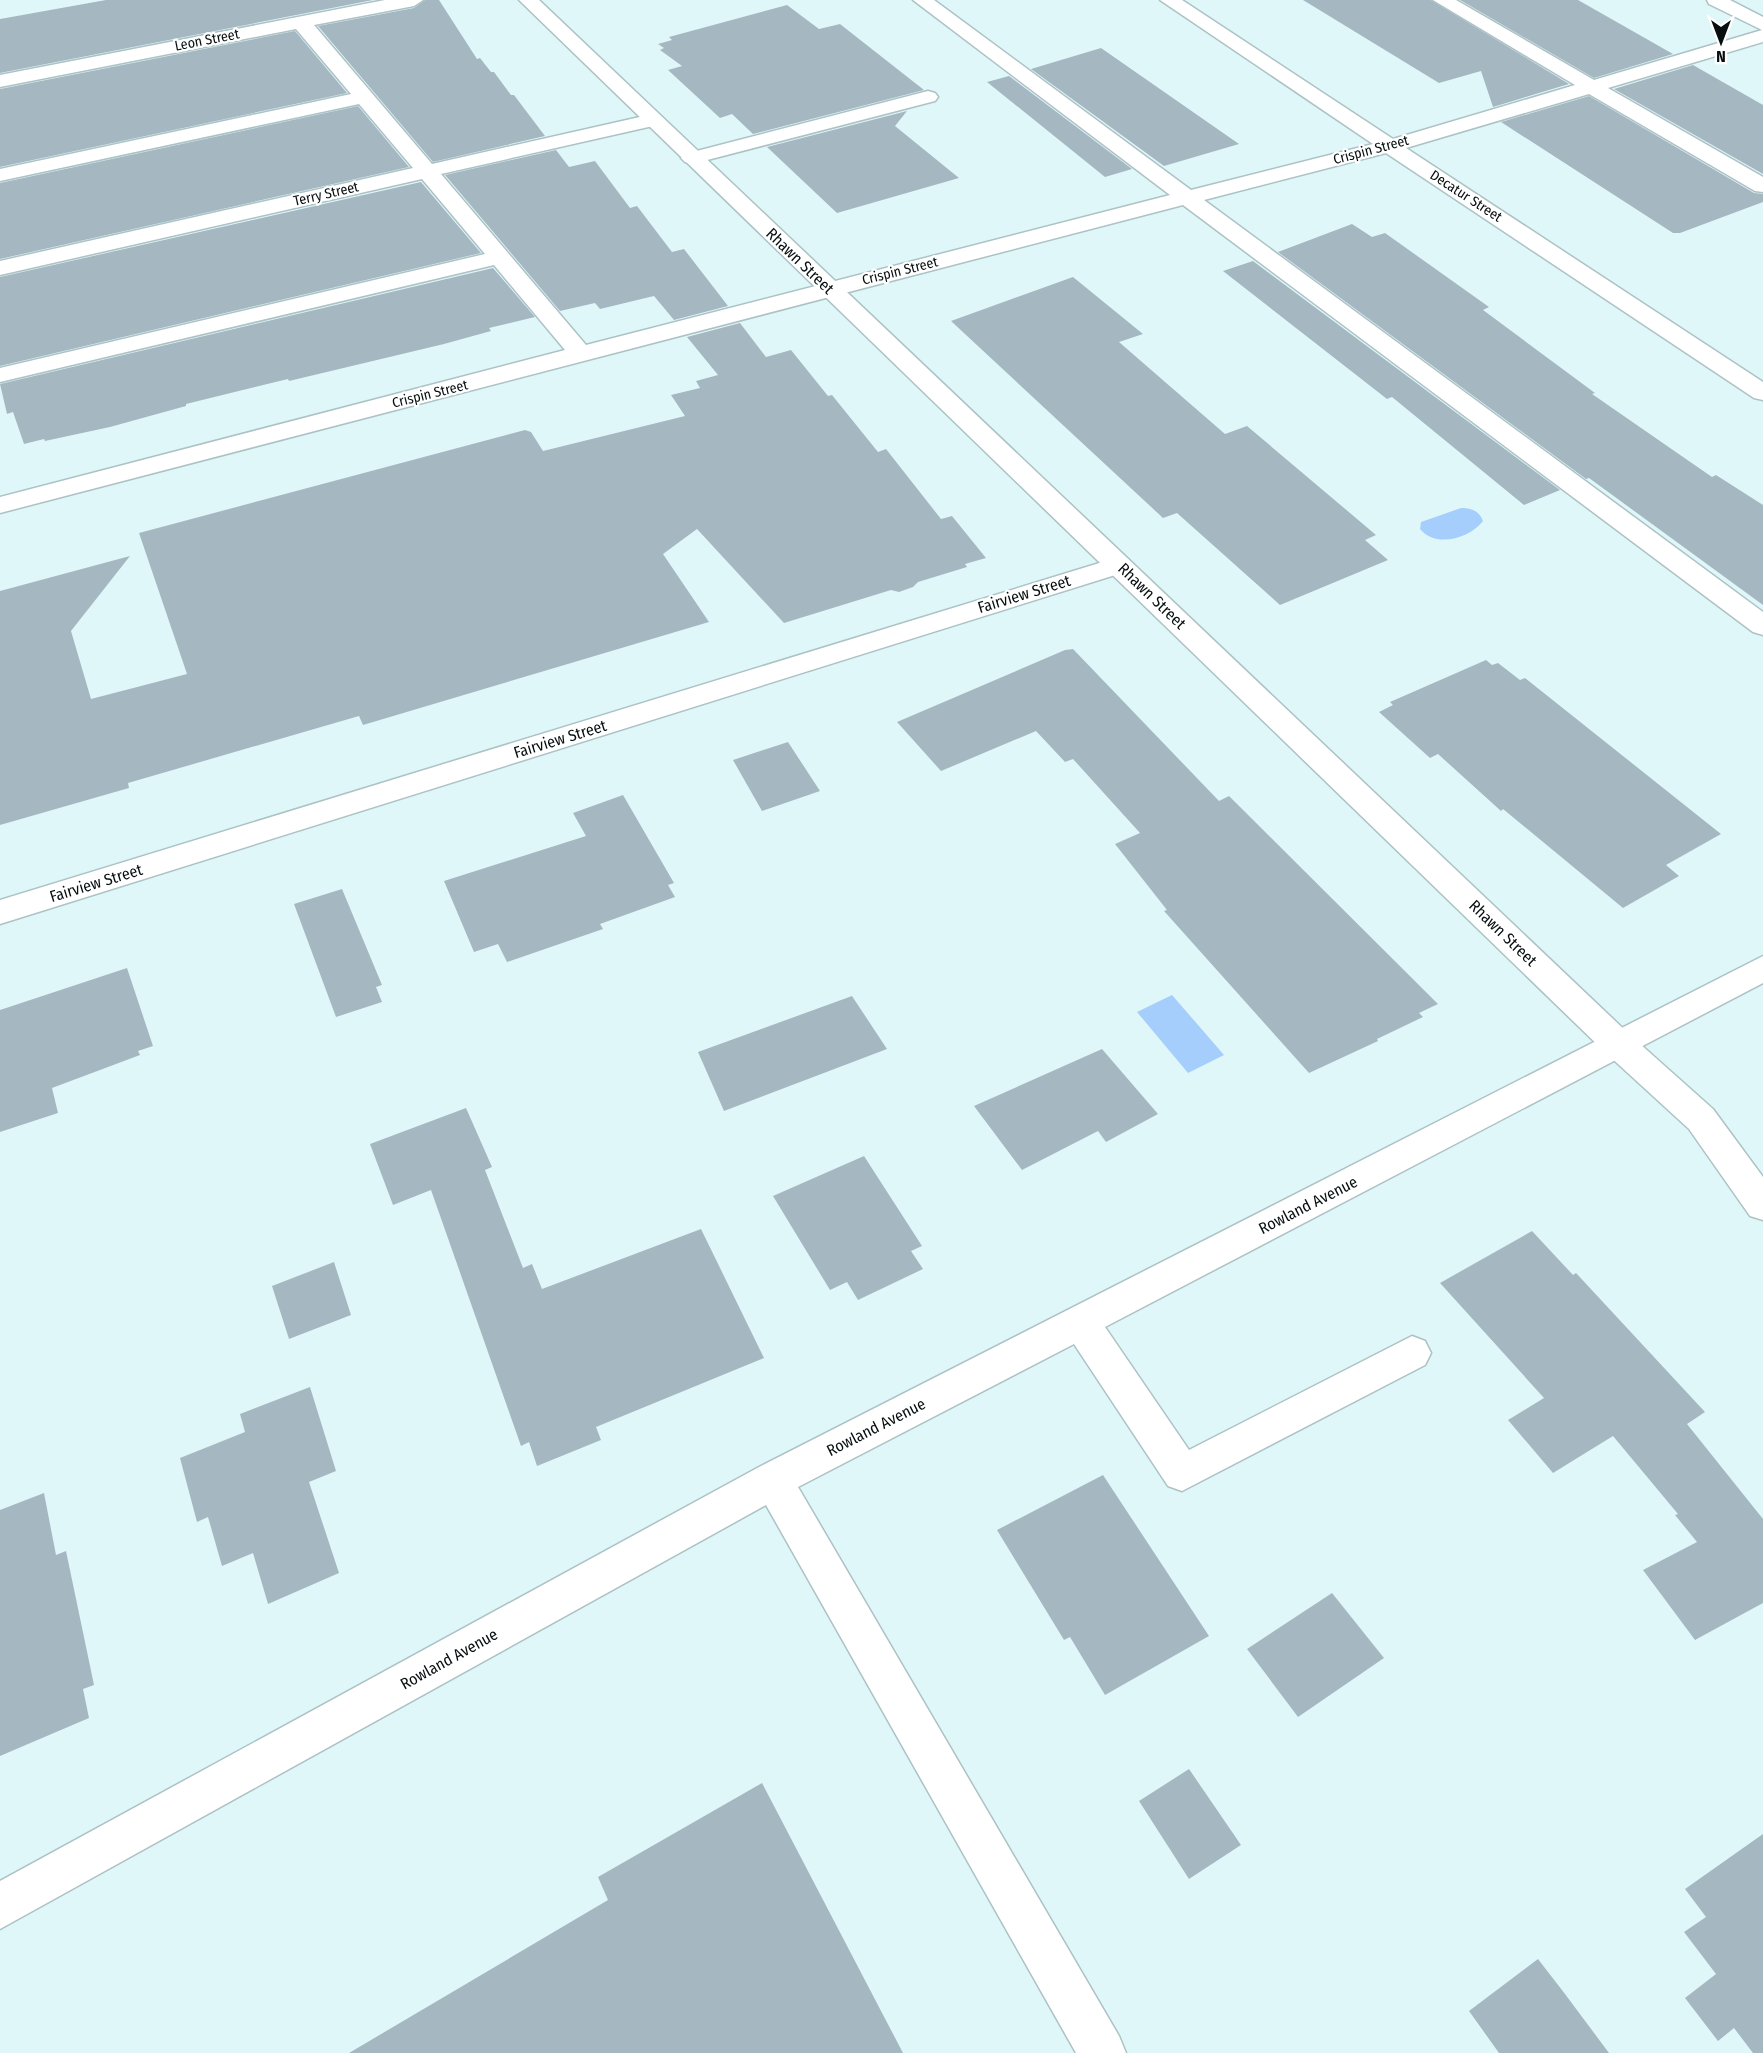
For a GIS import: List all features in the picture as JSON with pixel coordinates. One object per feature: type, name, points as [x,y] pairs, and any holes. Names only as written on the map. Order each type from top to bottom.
[{"type":"street","name":"Leon Street","points":[[0,81],[414,0]]},
{"type":"street","name":"Rhawn Street","points":[[528,0],[1618,1044],[1701,1119],[1763,1205]]},
{"type":"street","points":[[922,0],[1763,627]]},
{"type":"street","name":"Decatur Street","points":[[1169,0],[1763,393]]},
{"type":"street","points":[[1442,0],[1763,186]]},
{"type":"street","points":[[1716,0],[1763,25]]},
{"type":"street","points":[[301,22],[582,355]]},
{"type":"street","name":"Crispin Street","points":[[0,505],[1390,146],[1763,36]]},
{"type":"street","points":[[0,175],[364,97]]},
{"type":"street","points":[[692,158],[928,97]]},
{"type":"street","name":"Terry Street","points":[[0,268],[653,120]]},
{"type":"street","points":[[0,375],[500,257]]},
{"type":"street","name":"Fairview Street","points":[[0,912],[1119,565]]},
{"type":"street","name":"Rowland Avenue","points":[[0,1906],[773,1480],[1081,1323],[1763,968]]},
{"type":"street","points":[[1081,1323],[1182,1473],[1412,1353]]},
{"type":"street","points":[[773,1480],[1102,2053]]},
{"type":"water","points":[[1461,508],[1475,511],[1483,521],[1469,533],[1443,540],[1426,535],[1420,529],[1421,522]]},
{"type":"water","points":[[1172,995],[1224,1055],[1188,1073],[1137,1012]]},
{"type":"building","points":[[106,0],[373,0],[0,73],[0,19]]},
{"type":"building","points":[[425,0],[439,0],[477,59],[480,58],[491,72],[494,72],[545,136],[433,162],[318,26],[414,8]]},
{"type":"building","points":[[1303,0],[1431,0],[1569,84],[1493,107],[1481,71],[1439,83]]},
{"type":"building","points":[[1460,0],[1578,0],[1673,54],[1594,78]]},
{"type":"building","points":[[787,5],[819,29],[840,24],[924,90],[753,134],[732,114],[720,118],[668,70],[682,66],[660,50],[664,48],[658,44],[672,40],[669,37]]},
{"type":"building","points":[[295,31],[347,93],[0,167],[0,89]]},
{"type":"building","points":[[1101,48],[1239,144],[1164,166],[1031,69]]},
{"type":"building","points":[[1693,65],[1763,105],[1763,174],[1614,89]]},
{"type":"building","points":[[1009,76],[1132,169],[1105,177],[987,82]]},
{"type":"building","points":[[1589,96],[1754,193],[1763,194],[1763,202],[1680,233],[1673,233],[1501,122]]},
{"type":"building","points":[[358,106],[409,167],[0,259],[0,183]]},
{"type":"building","points":[[907,111],[895,126],[959,178],[837,213],[767,147]]},
{"type":"building","points":[[556,150],[569,167],[595,161],[630,208],[637,206],[672,252],[684,249],[728,306],[674,320],[654,296],[600,309],[595,303],[560,311],[445,175]]},
{"type":"building","points":[[421,182],[481,253],[0,366],[0,277]]},
{"type":"building","points":[[1352,224],[1372,237],[1385,233],[1489,307],[1483,310],[1595,393],[1592,394],[1712,477],[1716,475],[1763,505],[1763,605],[1589,478],[1586,479],[1278,252]]},
{"type":"building","points":[[1253,261],[1560,490],[1524,505],[1392,397],[1387,399],[1223,271]]},
{"type":"building","points":[[493,268],[535,317],[489,328],[491,331],[444,344],[289,381],[288,379],[186,404],[186,406],[110,427],[45,441],[44,439],[24,444],[13,412],[7,414],[0,384]]},
{"type":"building","points":[[1073,277],[1143,334],[1119,342],[1225,434],[1247,426],[1376,535],[1365,540],[1388,560],[1280,605],[1177,513],[1163,518],[951,321]]},
{"type":"building","points":[[740,323],[766,357],[791,350],[828,396],[832,395],[878,452],[886,449],[941,519],[952,516],[986,558],[965,564],[967,567],[918,582],[913,587],[899,592],[891,590],[784,623],[697,529],[663,554],[709,622],[363,725],[359,716],[128,783],[129,788],[0,825],[0,591],[130,556],[71,631],[91,699],[187,674],[139,533],[525,430],[531,432],[543,451],[685,416],[671,395],[700,388],[696,381],[718,375],[687,337]]},
{"type":"building","points":[[1073,649],[1219,801],[1229,796],[1438,1004],[1419,1013],[1423,1017],[1309,1073],[1164,911],[1167,910],[1115,844],[1140,833],[1073,759],[1065,762],[1036,731],[941,771],[897,722],[1065,650]]},
{"type":"building","points":[[1486,660],[1492,665],[1498,663],[1520,680],[1525,678],[1721,834],[1666,865],[1679,876],[1623,908],[1503,809],[1501,811],[1438,754],[1430,758],[1379,712],[1393,705],[1390,702]]},
{"type":"building","points":[[788,742],[820,791],[762,811],[733,760]]},
{"type":"building","points":[[623,795],[674,883],[668,885],[675,897],[600,924],[603,929],[507,962],[498,944],[474,952],[444,881],[586,836],[573,813]]},
{"type":"building","points":[[342,889],[382,985],[376,987],[382,1002],[336,1017],[294,904]]},
{"type":"building","points":[[127,968],[153,1046],[138,1051],[140,1055],[52,1088],[58,1113],[0,1132],[0,1010]]},
{"type":"building","points":[[852,996],[887,1049],[724,1111],[698,1052]]},
{"type":"building","points":[[1102,1049],[1158,1114],[1106,1142],[1098,1131],[1022,1170],[974,1106]]},
{"type":"building","points":[[466,1108],[492,1167],[485,1170],[523,1268],[532,1264],[542,1289],[701,1229],[764,1358],[596,1427],[601,1440],[537,1466],[529,1442],[521,1446],[431,1190],[393,1205],[370,1144]]},
{"type":"building","points":[[864,1156],[922,1246],[911,1251],[923,1269],[858,1300],[847,1282],[830,1290],[773,1196]]},
{"type":"building","points":[[1532,1231],[1573,1275],[1576,1273],[1705,1412],[1687,1424],[1763,1519],[1763,1603],[1695,1640],[1643,1570],[1697,1542],[1675,1515],[1678,1514],[1613,1436],[1553,1473],[1508,1420],[1544,1398],[1440,1283]]},
{"type":"building","points":[[334,1262],[351,1315],[289,1339],[272,1286]]},
{"type":"building","points":[[310,1387],[336,1471],[309,1482],[339,1573],[268,1604],[253,1553],[222,1566],[208,1517],[197,1522],[180,1458],[245,1432],[240,1414]]},
{"type":"building","points":[[1103,1475],[1209,1636],[1105,1695],[1070,1637],[1064,1640],[997,1530]]},
{"type":"building","points":[[44,1493],[56,1555],[66,1551],[94,1685],[83,1689],[89,1718],[0,1756],[0,1510]]},
{"type":"building","points":[[1332,1593],[1384,1658],[1298,1717],[1247,1649]]},
{"type":"building","points":[[1189,1769],[1241,1845],[1189,1879],[1139,1801]]},
{"type":"building","points":[[762,1783],[903,2053],[349,2053],[608,1900],[598,1877]]},
{"type":"building","points":[[1763,1834],[1763,2053],[1753,2053],[1734,2028],[1718,2041],[1685,1998],[1716,1974],[1684,1932],[1706,1917],[1685,1889]]},
{"type":"building","points":[[1538,1959],[1609,2053],[1499,2053],[1469,2011]]}]
